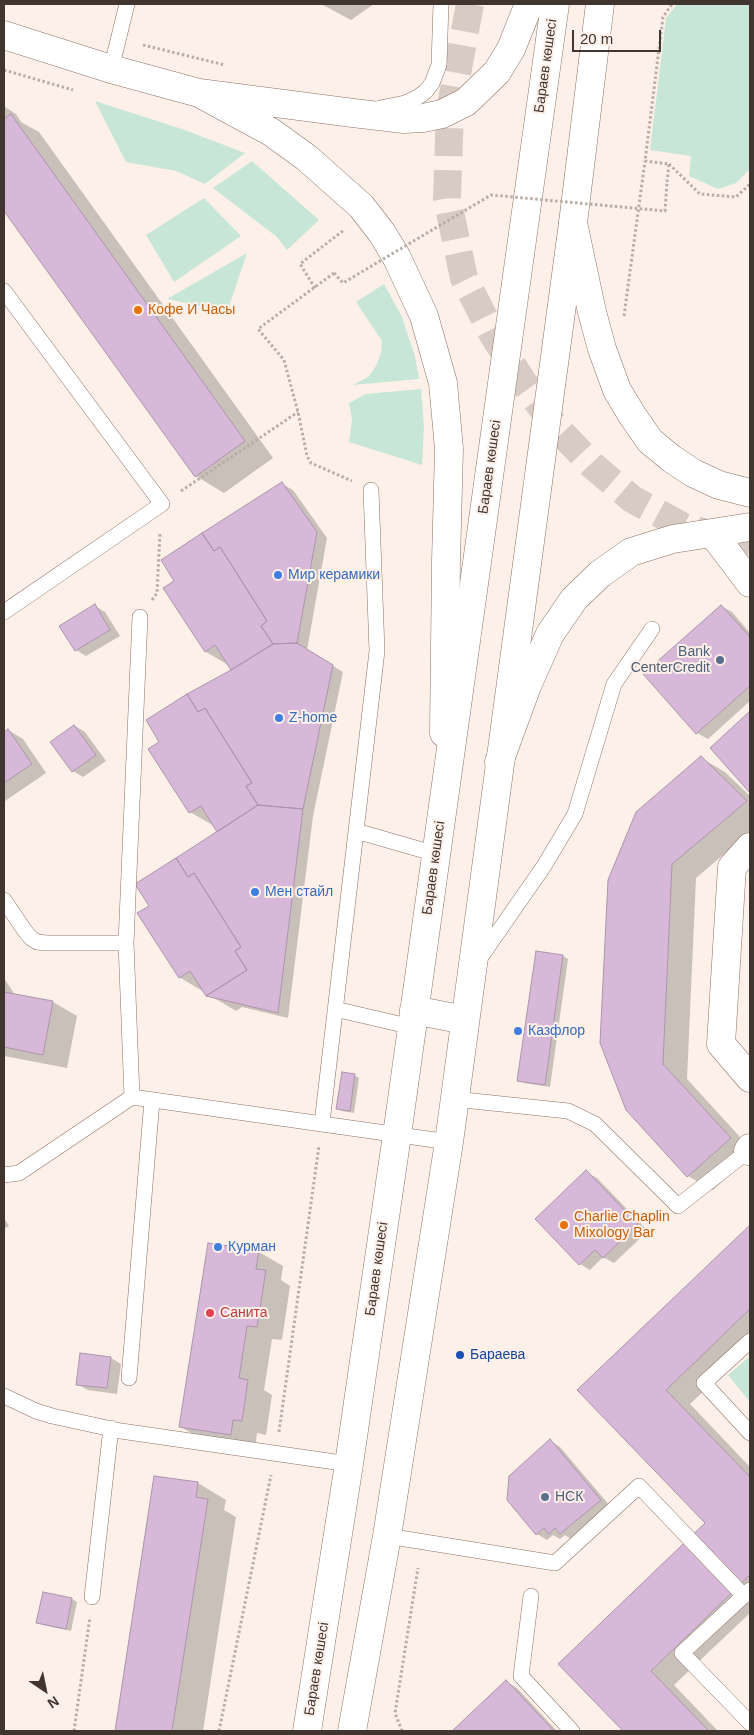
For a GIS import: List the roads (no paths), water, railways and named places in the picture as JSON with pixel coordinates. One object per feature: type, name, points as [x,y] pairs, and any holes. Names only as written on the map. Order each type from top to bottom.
[{"type":"main road","points":[[4,35],[120,72],[199,93],[353,113],[423,118],[442,114],[466,102],[497,72],[511,49],[529,4]]},
{"type":"main road","name":"Бараев көшесі","points":[[307,1731],[349,1464],[397,1135],[555,4]]},
{"type":"main road","points":[[352,1731],[387,1536],[449,1142],[573,223],[600,4]]},
{"type":"main road","points":[[199,93],[271,132],[307,158],[361,206],[382,233],[397,258],[424,316],[443,383],[449,448],[444,798]]},
{"type":"main road","points":[[573,223],[592,312],[602,348],[617,390],[632,415],[650,441],[672,460],[692,473],[719,485],[750,492]]},
{"type":"main road","points":[[499,762],[527,686],[550,634],[574,599],[600,574],[631,552],[673,539],[750,527]]},
{"type":"main road","points":[[713,534],[750,583]]},
{"type":"main road","points":[[750,847],[732,867],[721,1044],[750,1078]]},
{"type":"main road","points":[[413,1019],[464,1020]]},
{"type":"lane","points":[[120,72],[127,4]]},
{"type":"lane","points":[[353,113],[405,103],[426,91],[432,83],[439,65],[442,4]]},
{"type":"lane","points":[[4,291],[162,504],[4,612]]},
{"type":"lane","points":[[322,1123],[377,651],[371,490]]},
{"type":"lane","points":[[132,1098],[126,943],[140,617]]},
{"type":"lane","points":[[471,971],[544,866],[575,814],[614,684],[652,629]]},
{"type":"lane","points":[[356,831],[436,854]]},
{"type":"lane","points":[[4,900],[25,931],[38,942],[126,943]]},
{"type":"lane","points":[[335,1009],[413,1019]]},
{"type":"lane","points":[[4,1175],[19,1173],[132,1098],[449,1142]]},
{"type":"lane","points":[[454,1099],[568,1111],[595,1124],[678,1206],[749,1151]]},
{"type":"lane","points":[[129,1378],[152,1100]]},
{"type":"lane","points":[[750,1341],[704,1383],[750,1433]]},
{"type":"lane","points":[[4,1396],[36,1411],[52,1416],[121,1431],[349,1464]]},
{"type":"lane","points":[[92,1597],[111,1428]]},
{"type":"lane","points":[[387,1536],[555,1562],[639,1486],[747,1593],[682,1653],[750,1723]]},
{"type":"lane","points":[[531,1596],[521,1676],[572,1731]]},
{"type":"tunnel","points":[[470,4],[450,111],[447,198],[464,278],[492,333],[523,382],[555,426],[592,465],[632,499],[684,527],[750,543]]},
{"type":"place","name":"Кофе И Часы","points":[[138,310]]},
{"type":"place","name":"Мир керамики","points":[[278,575]]},
{"type":"place","name":"Bank CenterCredit","points":[[720,660]]},
{"type":"place","name":"Z-home","points":[[279,718]]},
{"type":"place","name":"Мен стайл","points":[[255,892]]},
{"type":"place","name":"Казфлор","points":[[518,1031]]},
{"type":"place","name":"Charlie Chaplin Mixology Bar","points":[[564,1225]]},
{"type":"place","name":"Курман","points":[[218,1247]]},
{"type":"place","name":"Санита","points":[[210,1313]]},
{"type":"place","name":"Бараева","points":[[460,1355]]},
{"type":"place","name":"НСК","points":[[545,1497]]}]
